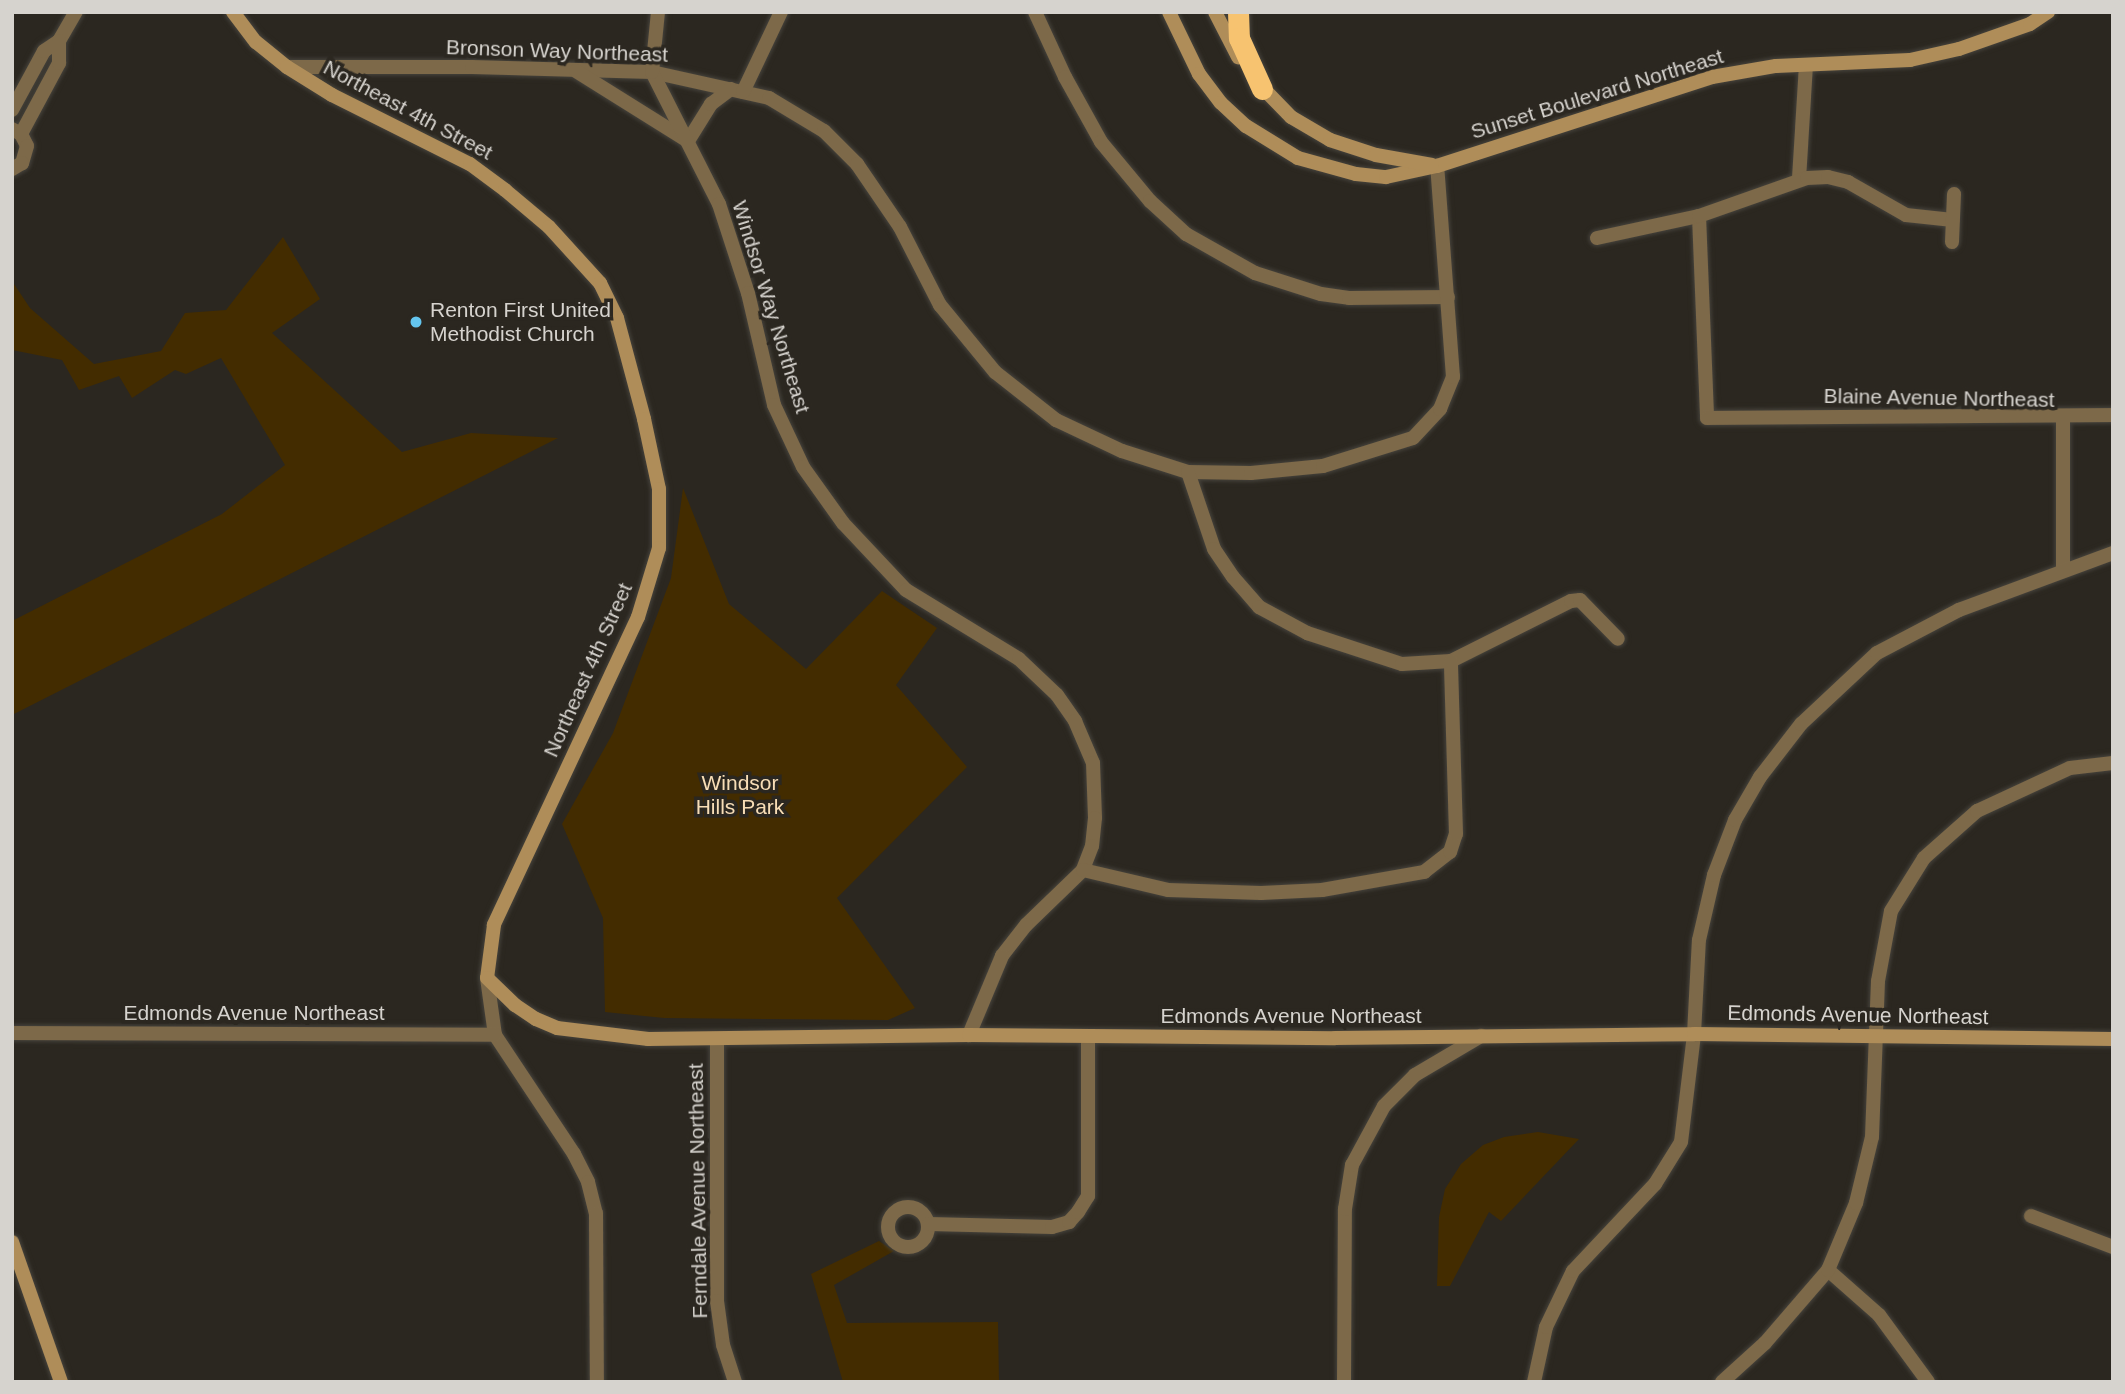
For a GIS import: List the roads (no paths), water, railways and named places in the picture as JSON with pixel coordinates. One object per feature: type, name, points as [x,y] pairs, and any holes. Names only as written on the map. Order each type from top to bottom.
[{"type":"highway","points":[[1238,12],[1239,38],[1262,89]]},
{"type":"street","points":[[12,169],[26,155],[27,146],[17,132],[60,63],[60,41],[76,12]]},
{"type":"street","points":[[233,12],[256,42],[287,67]]},
{"type":"street","points":[[652,72],[658,12]]},
{"type":"street","points":[[575,70],[688,141],[711,104],[737,90],[780,12]]},
{"type":"street","points":[[1035,12],[1065,77],[1101,142],[1132,182],[1186,234],[1255,273],[1321,295],[1349,298],[1448,296]]},
{"type":"street","points":[[1169,12],[1199,74],[1221,103],[1267,142],[1298,158],[1356,174],[1386,177],[1437,166]]},
{"type":"street","name":"Sunset Boulevard Northeast","points":[[1215,12],[1234,50],[1262,89],[1291,117],[1330,140],[1376,155],[1437,166],[1712,77],[1776,66],[1922,57],[2030,24],[2048,12]]},
{"type":"street","points":[[12,110],[44,51],[60,41]]},
{"type":"street","points":[[1799,179],[1806,65]]},
{"type":"street","name":"Bronson Way Northeast","points":[[287,67],[652,72],[769,97],[824,131],[857,164],[900,227],[940,305],[995,372],[1056,420],[1122,451],[1188,472],[1251,473],[1323,466],[1413,438],[1440,409],[1448,394],[1452,377],[1437,166]]},
{"type":"street","name":"Northeast 4th Street","points":[[287,67],[332,95],[470,164],[550,227],[600,283],[617,318],[644,419],[659,489],[659,548],[650,583],[638,617],[494,925],[487,978],[495,1035],[574,1154],[589,1182],[596,1213],[597,1382]]},
{"type":"street","name":"Windsor Way Northeast","points":[[652,72],[719,204],[748,293],[774,405],[803,467],[843,523],[906,590],[1019,659],[1057,695],[1075,720],[1093,762],[1095,818],[1091,846],[1083,870]]},
{"type":"street","points":[[1597,239],[1699,216],[1799,179],[1838,179],[1906,215],[1953,220]]},
{"type":"street","points":[[1952,242],[1954,194]]},
{"type":"street","name":"Blaine Avenue Northeast","points":[[1699,216],[1707,418],[2063,418],[2063,569]]},
{"type":"street","points":[[2063,418],[2113,415]]},
{"type":"street","points":[[1188,472],[1214,549],[1233,577],[1259,607],[1307,633],[1402,664],[1451,661],[1571,601],[1580,600],[1618,639]]},
{"type":"street","points":[[1534,1382],[1546,1327],[1573,1271],[1655,1184],[1681,1142],[1694,1034],[1699,940],[1714,875],[1735,820],[1760,777],[1793,735],[1877,653],[1959,610],[2063,569],[2113,553]]},
{"type":"street","points":[[969,1035],[1002,956],[1026,925],[1083,870],[1168,890],[1261,893],[1322,890],[1424,872],[1450,852],[1455,834],[1451,661]]},
{"type":"street","points":[[1722,1382],[1765,1343],[1828,1270],[1856,1203],[1872,1137],[1878,981],[1891,911],[1924,858],[1977,811],[2070,768],[2113,763]]},
{"type":"street","name":"Edmonds Avenue Northeast","points":[[487,978],[515,1005],[557,1028],[612,1037],[717,1039],[969,1035],[1088,1037],[1694,1034],[2113,1039]]},
{"type":"street","name":"Edmonds Avenue Northeast","points":[[12,1033],[495,1035]]},
{"type":"street","points":[[1344,1382],[1345,1209],[1352,1164],[1365,1135],[1384,1106],[1415,1075],[1481,1036]]},
{"type":"street","points":[[929,1224],[1052,1227],[1069,1222],[1078,1212],[1088,1196],[1088,1037]]},
{"type":"street","name":"Ferndale Avenue Northeast","points":[[717,1039],[717,1301],[723,1345],[735,1382]]},
{"type":"street","points":[[2031,1216],[2113,1247]]},
{"type":"street","points":[[12,1242],[61,1382]]},
{"type":"street","points":[[1828,1270],[1879,1315],[1928,1382]]},
{"type":"place","name":"Renton First United Methodist Church","points":[[416,322]]},
{"type":"park label","name":"Windsor Hills Park","points":[[740,795]]}]
